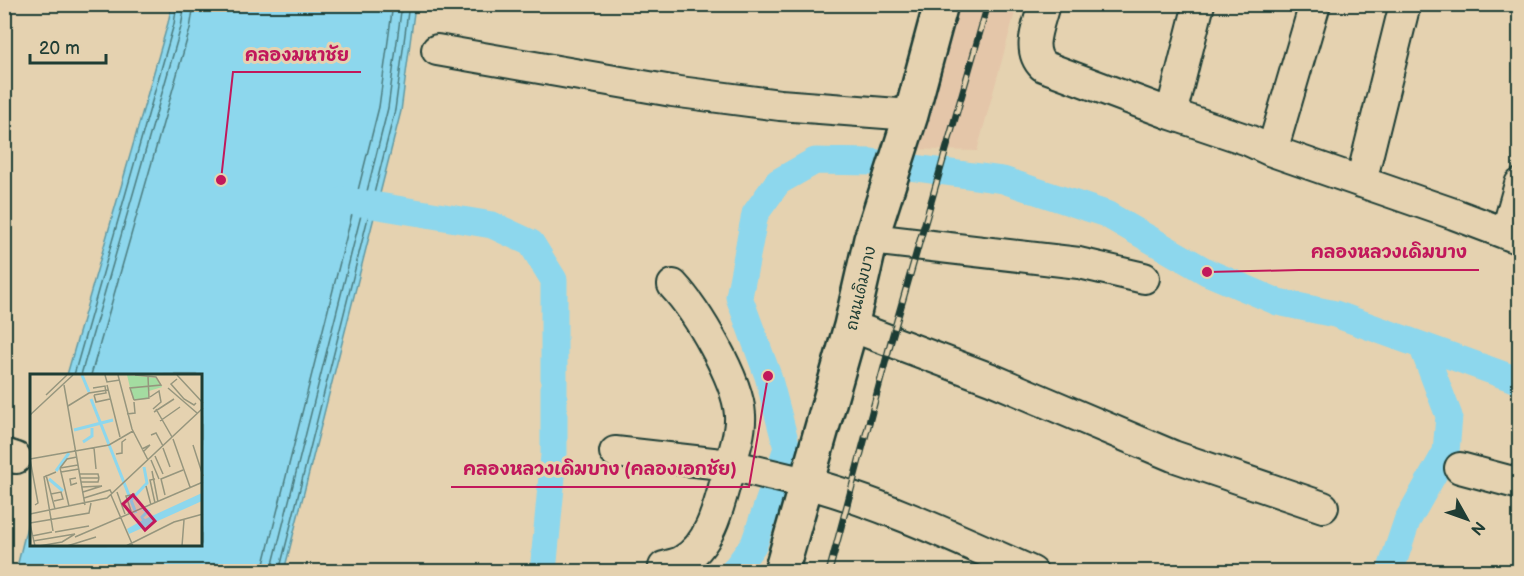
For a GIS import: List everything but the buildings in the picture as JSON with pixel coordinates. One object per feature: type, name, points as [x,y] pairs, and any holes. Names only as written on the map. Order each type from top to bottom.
[{"type":"street","name":"ถนนเดิมบาง","points":[[781,572],[851,326],[871,239],[910,116],[941,4]]},
{"type":"street","points":[[1044,4],[1033,46],[1034,54],[1043,66],[1513,237],[1520,184]]},
{"type":"street","points":[[1171,114],[1199,4]]},
{"type":"street","points":[[1272,151],[1316,4]]},
{"type":"street","points":[[1361,182],[1405,4]]},
{"type":"street","points":[[437,50],[683,92],[780,105],[910,116]]},
{"type":"street","points":[[871,239],[1079,263],[1144,278]]},
{"type":"street","points":[[664,567],[691,555],[705,540],[731,465],[740,415],[733,386],[711,340],[686,300],[673,285]]},
{"type":"street","points":[[851,326],[991,379],[1173,456],[1323,507]]},
{"type":"street","points":[[615,452],[731,465],[805,483],[921,523],[1032,572]]},
{"type":"street","points":[[1460,468],[1520,484]]},
{"type":"shaded area","points":[[951,5],[1017,5],[977,151],[908,149]]},
{"type":"water","points":[[172,4],[415,5],[401,111],[284,571],[16,571],[30,514],[30,546],[202,546],[202,374],[67,374]]},
{"type":"waterway","points":[[733,572],[754,544],[787,448],[768,376],[739,297],[755,214],[778,182],[815,161],[872,162],[1003,180],[1106,214],[1207,272],[1278,302],[1335,314],[1520,381]]},
{"type":"waterway","points":[[343,200],[492,225],[531,243],[554,280],[554,455],[543,572]]},
{"type":"waterway","points":[[1390,572],[1407,521],[1446,452],[1449,416],[1422,346]]},
{"type":"railway","points":[[829,572],[891,341],[988,4]]},
{"type":"place","name":"คลองมหาชัย","points":[[221,180]]},
{"type":"place","name":"คลองหลวงเดิมบาง","points":[[1207,272]]},
{"type":"place","name":"คลองหลวงเดิมบาง (คลองเอกชัย)","points":[[768,376]]}]
